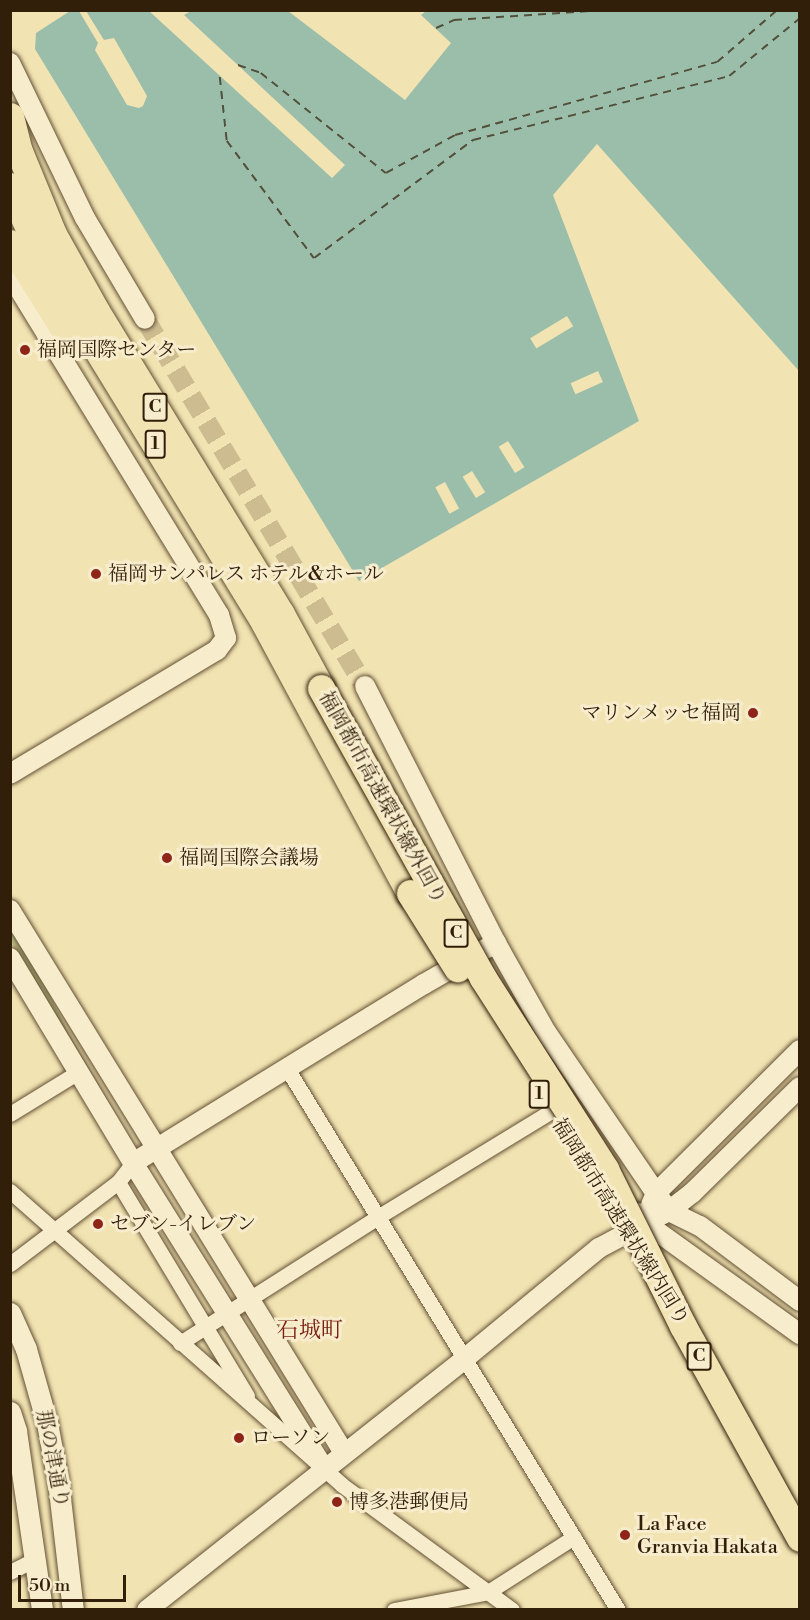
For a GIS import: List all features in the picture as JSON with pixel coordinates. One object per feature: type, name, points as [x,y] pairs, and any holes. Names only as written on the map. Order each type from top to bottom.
[{"type":"highway","name":"福岡都市高速環状線外回り","points":[[10,116],[19,151],[53,234],[96,311],[281,614],[483,978],[605,1169],[683,1326],[800,1538]]},
{"type":"highway","name":"福岡都市高速環状線内回り","points":[[10,186],[34,240],[74,310],[265,624],[410,893],[595,1176],[665,1296],[800,1510]]},
{"type":"highway","points":[[10,203],[68,276],[117,327],[146,362],[209,464],[336,677],[483,978]]},
{"type":"highway","points":[[10,243],[251,634],[343,795],[410,893]]},
{"type":"highway","points":[[605,1169],[800,1503]]},
{"type":"highway","name":"C","points":[[665,1296],[765,1479],[800,1553]]},
{"type":"main road","name":"那の津通り","points":[[10,1313],[29,1358],[47,1423],[58,1481],[73,1610]]},
{"type":"main road","name":"那の津通り","points":[[10,1412],[16,1431],[42,1610]]},
{"type":"street","points":[[10,63],[85,218],[145,319]]},
{"type":"street","points":[[10,274],[219,615],[226,638],[217,650],[10,774]]},
{"type":"street","points":[[365,686],[496,943],[546,1032],[656,1193],[669,1211],[700,1226],[800,1301]]},
{"type":"street","points":[[10,910],[344,1453]]},
{"type":"street","points":[[10,1264],[118,1182],[134,1163],[424,984],[496,943]]},
{"type":"street","points":[[496,943],[502,1005],[561,1105],[644,1222],[800,1334]]},
{"type":"street","points":[[10,958],[324,1469]]},
{"type":"street","points":[[644,1222],[656,1193],[800,1050]]},
{"type":"street","points":[[288,1070],[376,1218],[618,1610]]},
{"type":"street","points":[[10,1114],[80,1071]]},
{"type":"street","points":[[147,1610],[463,1360],[599,1248],[644,1222],[669,1211],[692,1193],[800,1087]]},
{"type":"street","points":[[180,1343],[376,1218],[561,1105]]},
{"type":"street","points":[[118,1182],[253,1406]]},
{"type":"street","points":[[10,1191],[324,1469],[512,1610]]},
{"type":"street","points":[[394,1610],[488,1592],[574,1537]]},
{"type":"street","points":[[10,1572],[34,1560]]},
{"type":"green space","points":[[11,927],[41,977],[69,1034],[120,1121],[11,942]]},
{"type":"shaded area","points":[[70,11],[288,11],[405,100],[451,43],[421,15],[426,11],[799,11],[799,371],[597,144],[553,195],[639,421],[359,581],[35,49],[36,33]]},
{"type":"pier","points":[[79,11],[86,11],[104,40],[114,38],[147,96],[143,106],[139,108],[127,105],[95,50],[98,43]]},
{"type":"pier","points":[[149,11],[191,11],[184,15],[345,165],[332,178]]},
{"type":"pier","points":[[567,316],[573,326],[536,348],[530,338]]},
{"type":"pier","points":[[598,371],[603,382],[575,394],[571,383]]},
{"type":"pier","points":[[508,441],[524,467],[515,473],[499,447]]},
{"type":"pier","points":[[472,471],[485,492],[476,498],[463,477]]},
{"type":"pier","points":[[445,482],[459,508],[449,514],[435,487]]},
{"type":"ferry route","points":[[436,28],[454,20],[605,10]]},
{"type":"ferry route","points":[[238,65],[261,73],[386,173],[455,135],[717,62],[777,10]]},
{"type":"ferry route","points":[[220,77],[227,141],[314,258],[473,140],[729,76],[800,18]]},
{"type":"tunnel","points":[[145,319],[365,686]]},
{"type":"place","name":"福岡国際センター","points":[[25,350]]},
{"type":"place","name":"福岡サンパレス ホテル&ホール","points":[[96,574]]},
{"type":"place","name":"マリンメッセ福岡","points":[[753,713]]},
{"type":"place","name":"福岡国際会議場","points":[[167,858]]},
{"type":"place","name":"セブン-イレブン","points":[[98,1224]]},
{"type":"place","name":"ローソン","points":[[239,1438]]},
{"type":"place","name":"博多港郵便局","points":[[337,1502]]},
{"type":"place","name":"La Face Granvia Hakata","points":[[625,1535]]},
{"type":"district","name":"石城町","points":[[310,1331]]}]
